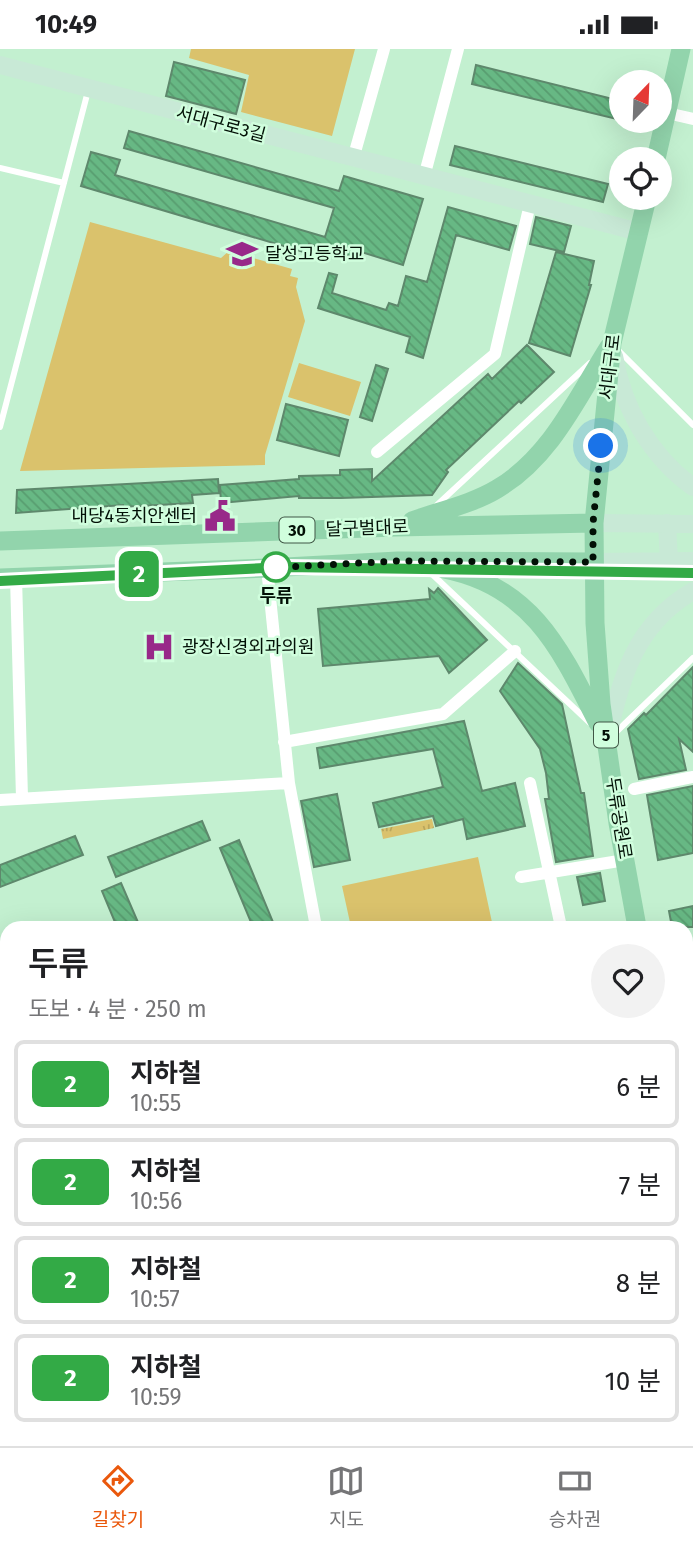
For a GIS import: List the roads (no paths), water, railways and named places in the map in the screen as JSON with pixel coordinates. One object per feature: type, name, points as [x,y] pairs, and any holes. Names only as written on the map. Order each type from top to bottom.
[{"type":"main road","points":[[672,90],[681,49]]},
{"type":"main road","name":"서대구로","points":[[594,531],[611,343],[644,210]]},
{"type":"main road","points":[[395,527],[495,490],[534,461],[559,428],[611,343]]},
{"type":"main road","name":"달구벌대로","points":[[0,541],[395,527],[594,531]]},
{"type":"main road","name":"두류공원로","points":[[594,531],[593,562],[601,703],[636,921]]},
{"type":"main road","points":[[398,561],[468,574],[504,591],[523,605],[559,647],[607,740]]},
{"type":"main road","name":"달구벌대로","points":[[8,577],[398,561],[593,562]]},
{"type":"street","points":[[354,159],[383,49]]},
{"type":"street","points":[[424,177],[458,49]]},
{"type":"street","name":"서대구로3길","points":[[0,65],[639,232]]},
{"type":"street","points":[[672,114],[693,119]]},
{"type":"street","points":[[376,452],[495,354],[530,204]]},
{"type":"street","points":[[611,343],[623,394],[640,429],[658,456],[693,488]]},
{"type":"street","points":[[667,523],[669,562]]},
{"type":"street","name":"달구벌대로","points":[[594,531],[667,523],[693,524]]},
{"type":"street","name":"달구벌대로","points":[[593,562],[693,561]]},
{"type":"street","points":[[267,568],[289,783],[315,921]]},
{"type":"street","name":"달구벌대로","points":[[8,577],[22,798]]},
{"type":"street","points":[[607,740],[632,653],[660,616],[693,591]]},
{"type":"street","points":[[284,742],[443,715],[515,651]]},
{"type":"street","points":[[634,789],[693,777]]},
{"type":"street","points":[[0,800],[289,783]]},
{"type":"street","points":[[530,783],[560,921]]},
{"type":"street","points":[[521,877],[625,860]]},
{"type":"lane","points":[[0,427],[89,89]]},
{"type":"lane","points":[[0,168],[64,183]]},
{"type":"lane","points":[[425,516],[611,343],[693,425]]},
{"type":"lane","points":[[398,561],[433,575],[607,740],[693,658]]},
{"type":"metro line","name":"2","points":[[0,581],[285,567],[693,573]]},
{"type":"place","name":"달성고등학교","points":[[242,254]]},
{"type":"place","name":"내당4동치안센터","points":[[220,516]]},
{"type":"place","name":"두류","points":[[276,567]]},
{"type":"place","name":"광장신경외과의원","points":[[159,647]]}]
